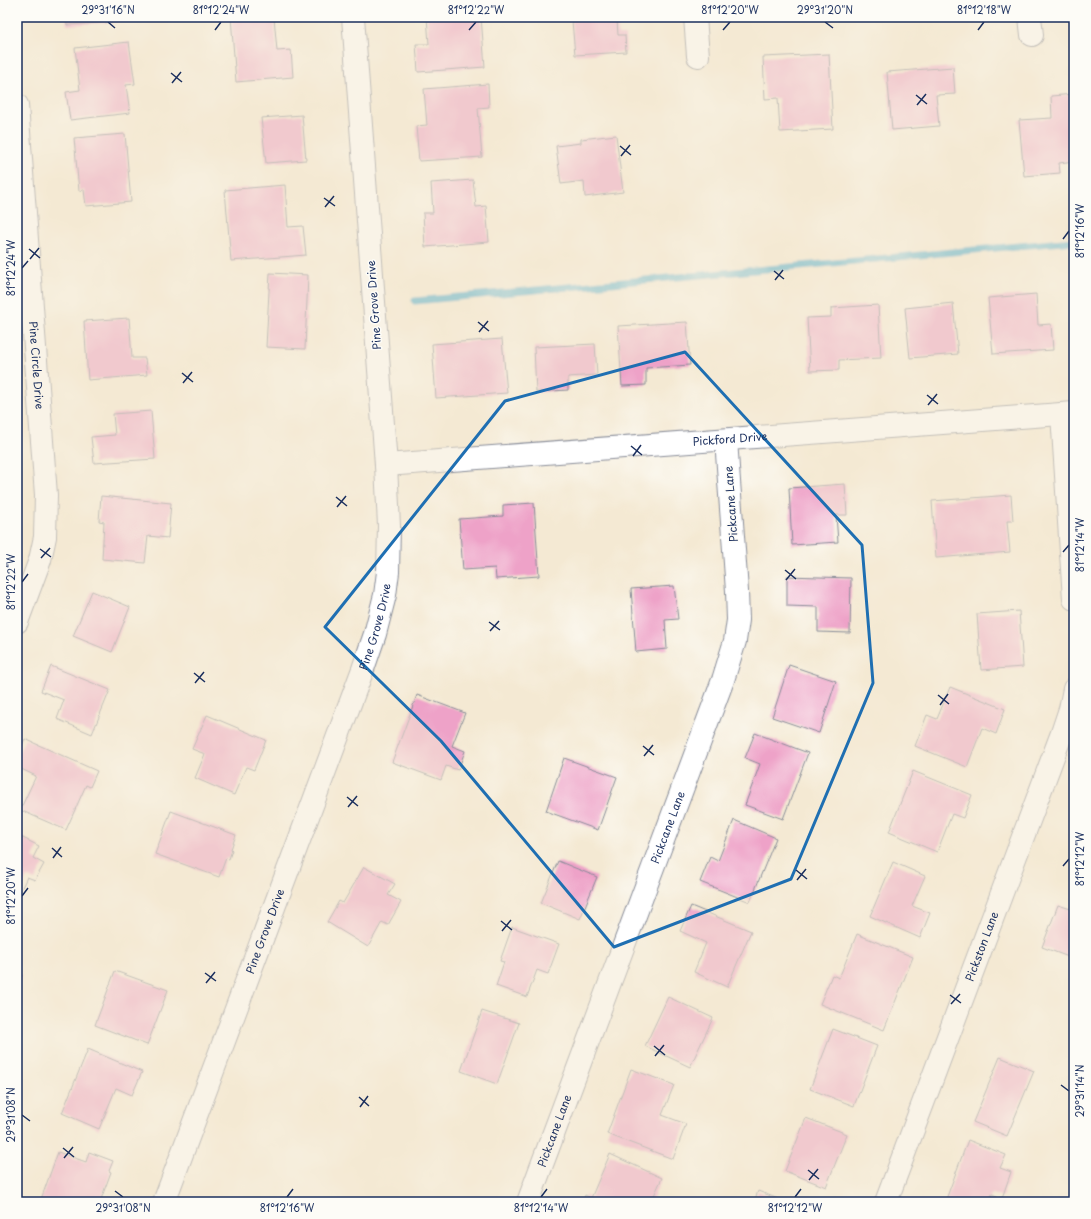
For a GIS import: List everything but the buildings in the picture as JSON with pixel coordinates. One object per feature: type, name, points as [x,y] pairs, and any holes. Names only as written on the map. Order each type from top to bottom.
[{"type":"street","name":"Pine Grove Drive","points":[[164,1202],[363,669],[375,634],[385,595],[388,572],[389,533],[386,465],[353,17]]},
{"type":"street","points":[[695,17],[698,56]]},
{"type":"street","name":"Pine Circle Drive","points":[[17,105],[46,495],[45,530],[40,560],[17,622]]},
{"type":"street","name":"Pickford Drive","points":[[386,465],[1068,414]]},
{"type":"street","points":[[1068,414],[1074,599]]},
{"type":"street","name":"Pickcane Lane","points":[[528,1202],[723,680],[735,641],[738,620],[737,591],[726,440]]},
{"type":"street","name":"Pickston Lane","points":[[886,1202],[1062,733],[1070,709],[1074,689]]},
{"type":"highlighted area","points":[[685,352],[862,545],[873,683],[791,879],[614,947],[441,741],[325,627],[505,401]]},
{"type":"waterway","points":[[415,301],[1074,241]]}]
